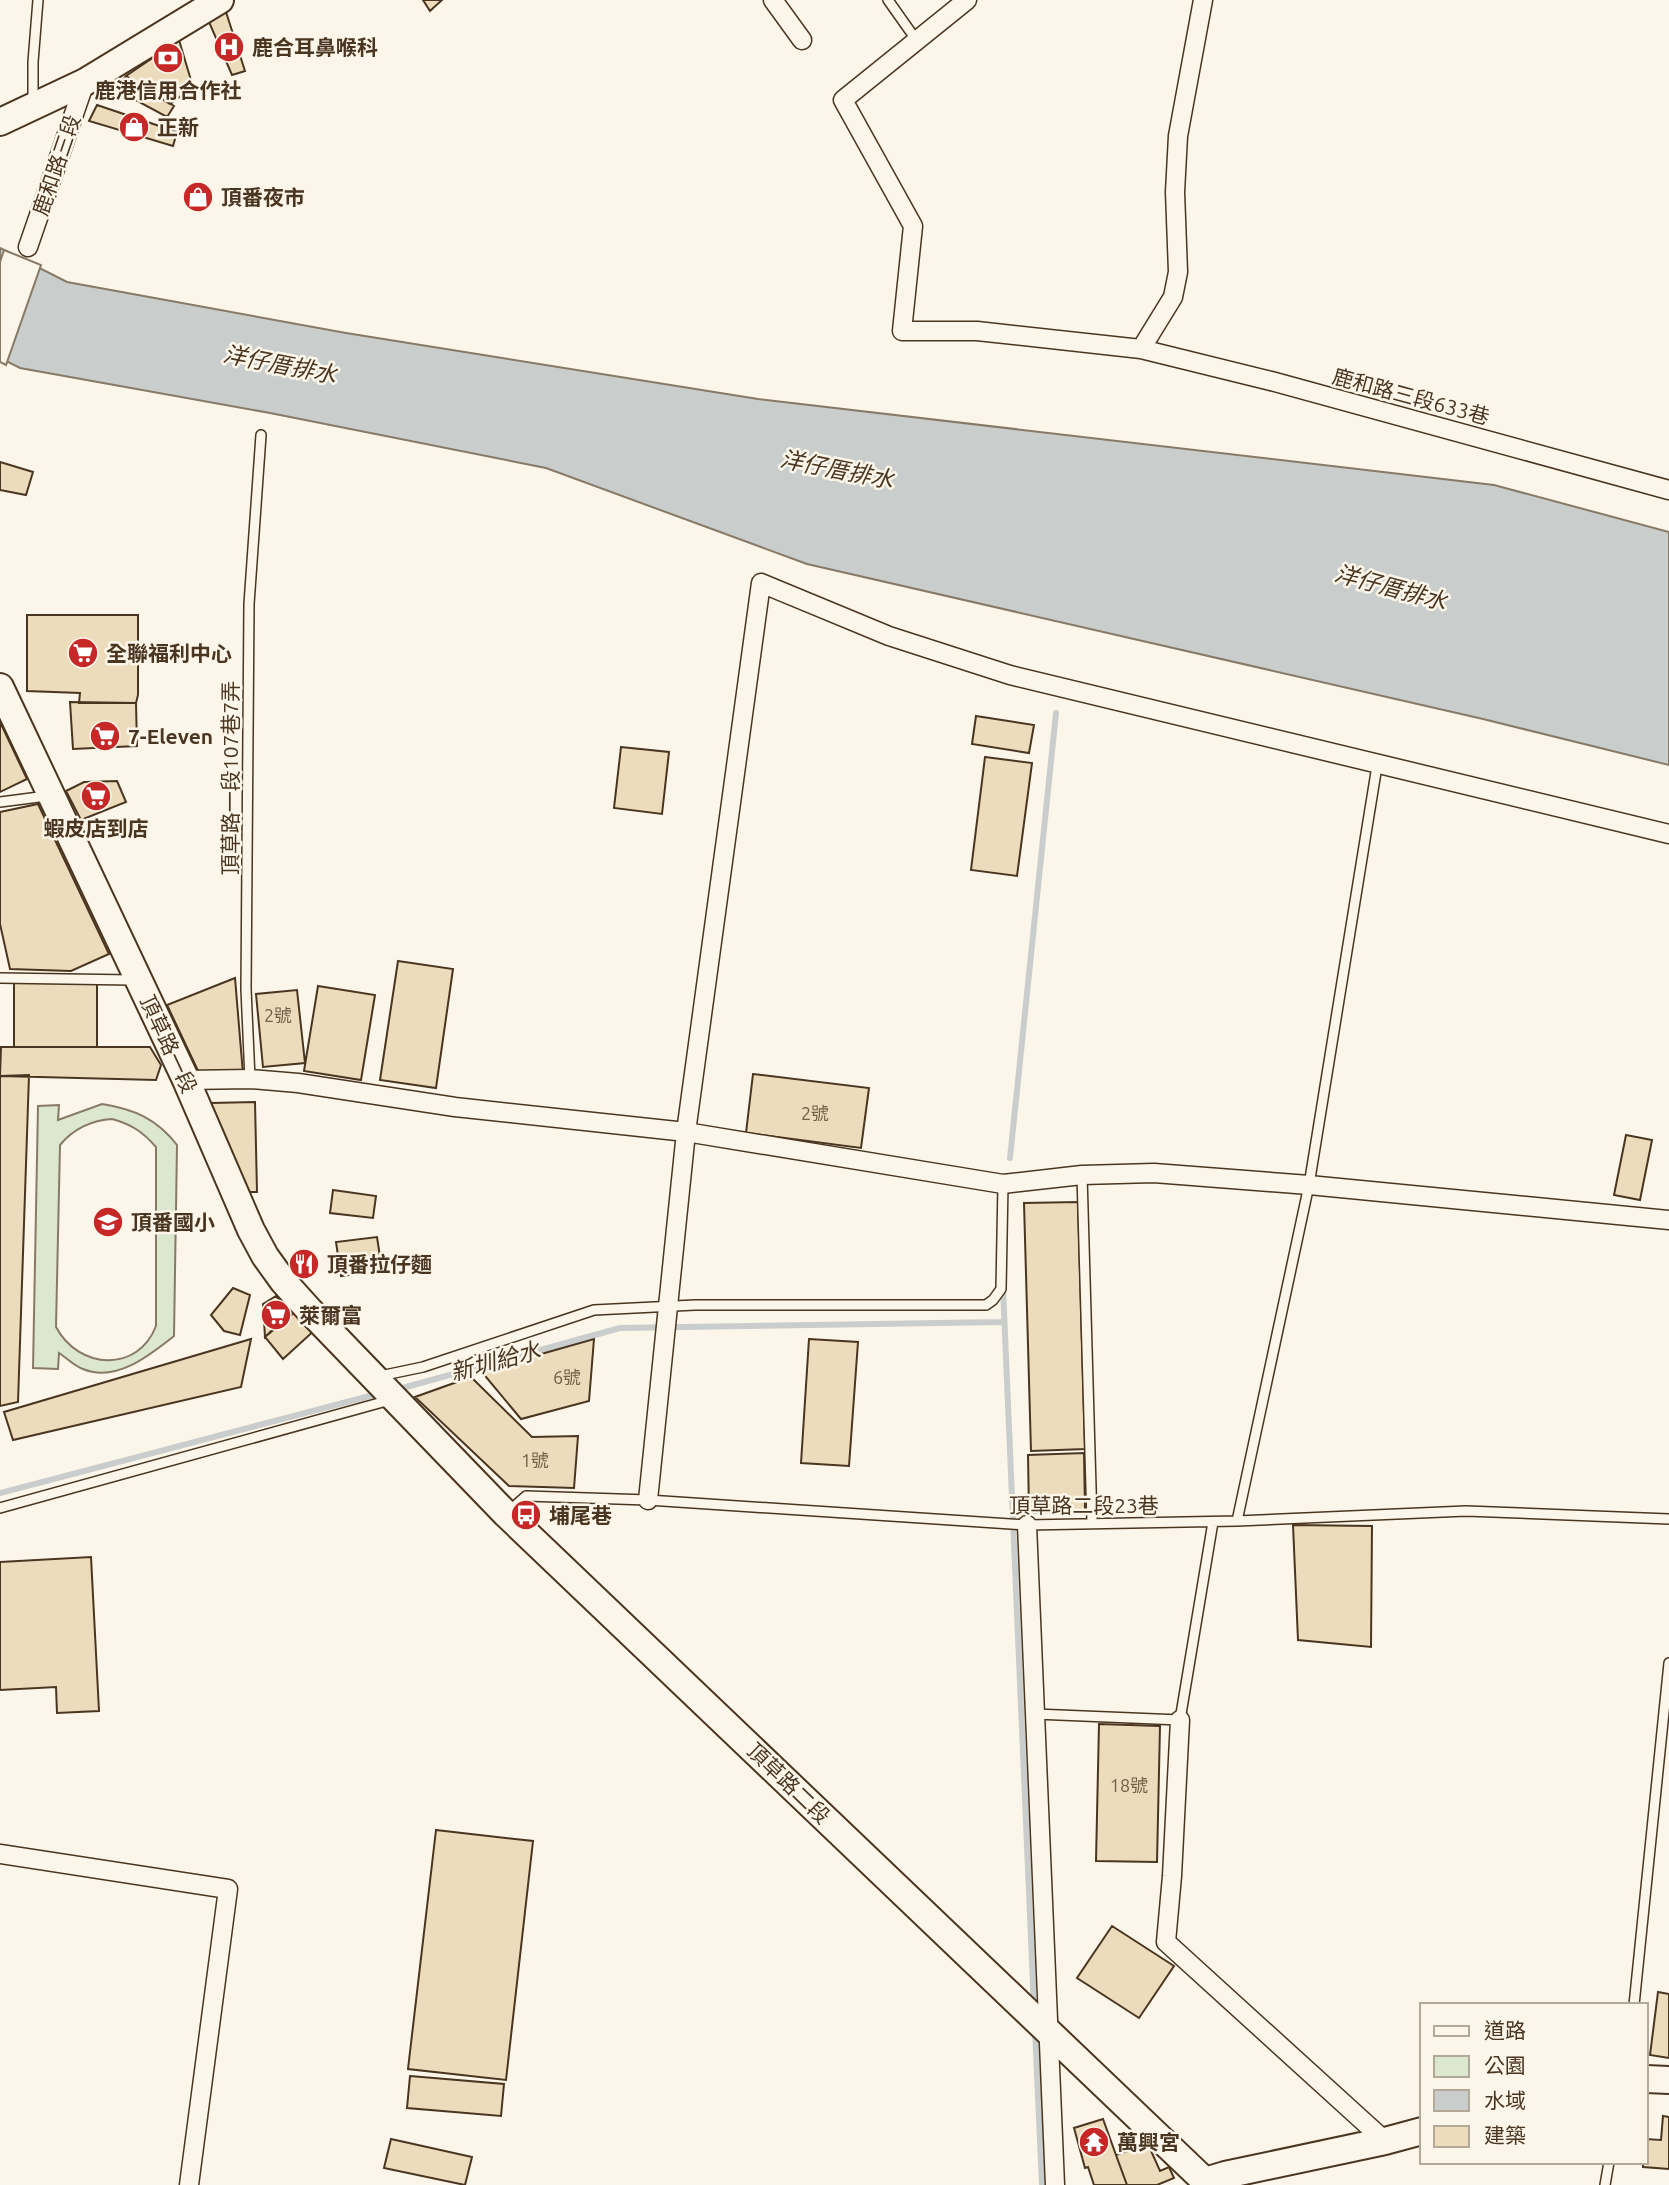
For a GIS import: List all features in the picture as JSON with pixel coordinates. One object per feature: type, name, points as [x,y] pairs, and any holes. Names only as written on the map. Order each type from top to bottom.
[{"type":"street","name":"鹿和路三段","points":[[0,122],[85,82],[220,0]]},
{"type":"street","points":[[773,0],[802,40]]},
{"type":"street","points":[[918,41],[967,0]]},
{"type":"street","points":[[1141,349],[1173,297],[1178,272],[1175,192],[1178,135],[1203,0]]},
{"type":"street","name":"鹿和路三段633巷","points":[[918,41],[843,100],[913,226],[902,331],[977,331],[1141,349],[1270,381],[1669,490]]},
{"type":"street","name":"鹿和路三段","points":[[28,247],[85,82]]},
{"type":"street","points":[[648,1500],[686,1132],[761,583],[889,636],[1010,676],[1669,834]]},
{"type":"street","name":"頂草路一段","points":[[0,687],[186,1080],[251,1230],[283,1281],[372,1378]]},
{"type":"street","points":[[186,1080],[250,1079],[299,1083],[455,1107],[686,1132],[1003,1184],[1082,1175],[1154,1173],[1309,1185],[1669,1220]]},
{"type":"street","name":"頂草路二段","points":[[372,1378],[506,1514],[1207,2183]]},
{"type":"street","points":[[1027,1525],[1055,2185]]},
{"type":"street","points":[[1180,1720],[1166,1942],[1385,2141]]},
{"type":"street","points":[[0,1854],[228,1889],[188,2185]]},
{"type":"street","points":[[1648,2080],[1669,2080]]},
{"type":"street","points":[[1207,2183],[1225,2175],[1420,2132]]},
{"type":"lane","points":[[33,107],[33,62],[38,0]]},
{"type":"lane","points":[[888,0],[918,41]]},
{"type":"lane","name":"頂草路一段107巷7弄","points":[[250,1079],[246,989],[249,604],[261,435]]},
{"type":"lane","points":[[1237,1521],[1309,1185],[1377,766]]},
{"type":"lane","points":[[0,802],[52,795]]},
{"type":"lane","points":[[0,978],[139,980]]},
{"type":"lane","points":[[1082,1175],[1092,1522]]},
{"type":"lane","points":[[372,1378],[423,1367],[594,1310],[667,1306],[986,1305],[1001,1289],[1003,1184]]},
{"type":"lane","points":[[0,1508],[393,1399]]},
{"type":"lane","name":"頂草路二段23巷","points":[[506,1514],[526,1496],[648,1500],[1027,1525],[1213,1522],[1466,1511],[1669,1519]]},
{"type":"lane","points":[[1035,1714],[1180,1720],[1213,1522]]},
{"type":"lane","points":[[1634,2003],[1669,1663]]},
{"type":"lane","points":[[1658,1750],[1669,1752]]},
{"type":"lane","points":[[1605,2185],[1609,2164]]},
{"type":"green space","points":[[102,1104],[114,1106],[135,1112],[153,1122],[177,1145],[174,1336],[132,1365],[120,1370],[95,1372],[83,1369],[59,1353],[58,1369],[33,1368],[38,1106],[59,1105],[58,1120]],"holes":[[[112,1119],[136,1129],[156,1147],[156,1326],[136,1352],[123,1358],[108,1360],[79,1352],[66,1341],[56,1327],[60,1145],[71,1134],[90,1123]]]},
{"type":"water","name":"洋仔厝排水","points":[[0,248],[67,282],[346,333],[758,399],[1494,485],[1669,532],[1669,765],[1483,719],[807,564],[546,468],[270,413],[20,368],[0,358]]},
{"type":"pier","points":[[4,250],[41,265],[6,365],[0,362],[0,262]]},
{"type":"building","points":[[423,0],[442,0],[430,11]]},
{"type":"building","name":"鹿合耳鼻喉科","points":[[226,12],[245,71],[232,75],[209,22]]},
{"type":"building","name":"鹿港信用合作社","points":[[179,40],[193,87],[170,104],[126,76]]},
{"type":"building","points":[[126,76],[174,106],[167,117],[115,89]]},
{"type":"building","name":"正新","points":[[97,105],[177,132],[173,146],[89,121]]},
{"type":"building","points":[[0,462],[33,472],[26,495],[0,490]]},
{"type":"building","name":"全聯福利中心","points":[[27,615],[138,615],[136,703],[79,703],[80,693],[27,691]]},
{"type":"building","name":"7-Eleven","points":[[70,702],[136,703],[137,746],[73,749]]},
{"type":"building","points":[[976,716],[1034,725],[1029,753],[972,744]]},
{"type":"building","points":[[0,722],[27,779],[0,792]]},
{"type":"building","points":[[621,747],[669,752],[662,814],[614,808]]},
{"type":"building","points":[[985,757],[1032,763],[1017,876],[971,870]]},
{"type":"building","name":"蝦皮店到店","points":[[117,781],[126,802],[81,820],[66,791],[84,782]]},
{"type":"building","points":[[38,804],[109,954],[71,971],[10,969],[0,924],[0,812]]},
{"type":"building","points":[[398,961],[453,969],[436,1088],[380,1080]]},
{"type":"building","points":[[235,978],[243,1074],[200,1075],[167,1005]]},
{"type":"building","points":[[97,980],[97,1047],[14,1047],[14,981]]},
{"type":"building","points":[[318,986],[375,995],[361,1080],[304,1071]]},
{"type":"building","points":[[297,990],[305,1063],[263,1067],[256,994]]},
{"type":"building","points":[[1,1047],[150,1047],[161,1065],[156,1080],[0,1076]]},
{"type":"building","points":[[753,1074],[869,1088],[861,1148],[746,1133]]},
{"type":"building","points":[[29,1075],[18,1402],[0,1406],[0,1076]]},
{"type":"building","points":[[255,1102],[257,1192],[249,1192],[211,1103]]},
{"type":"building","points":[[1626,1135],[1652,1140],[1640,1200],[1614,1195]]},
{"type":"building","points":[[333,1190],[376,1196],[373,1218],[330,1213]]},
{"type":"building","points":[[1078,1202],[1085,1449],[1031,1451],[1024,1203]]},
{"type":"building","points":[[377,1237],[382,1270],[341,1276],[336,1242]]},
{"type":"building","points":[[233,1288],[250,1295],[240,1335],[224,1331],[211,1315]]},
{"type":"building","name":"萊爾富","points":[[276,1296],[291,1312],[265,1337],[263,1304]]},
{"type":"building","points":[[301,1307],[317,1328],[283,1359],[265,1337]]},
{"type":"building","points":[[251,1339],[241,1387],[13,1440],[4,1412]]},
{"type":"building","points":[[594,1339],[589,1401],[521,1419],[481,1371]]},
{"type":"building","points":[[809,1339],[858,1342],[849,1466],[801,1463]]},
{"type":"building","points":[[471,1377],[532,1437],[578,1436],[574,1488],[509,1486],[415,1397]]},
{"type":"building","points":[[1084,1453],[1085,1511],[1029,1513],[1028,1455]]},
{"type":"building","points":[[1293,1525],[1372,1526],[1371,1647],[1298,1640]]},
{"type":"building","points":[[91,1557],[99,1711],[57,1713],[56,1687],[0,1690],[0,1562]]},
{"type":"building","points":[[1099,1724],[1160,1726],[1157,1862],[1096,1861]]},
{"type":"building","points":[[436,1830],[533,1841],[506,2080],[408,2069]]},
{"type":"building","points":[[1112,1926],[1174,1966],[1139,2018],[1077,1978]]},
{"type":"building","points":[[1658,1992],[1669,1994],[1669,2058],[1650,2055]]},
{"type":"building","points":[[410,2076],[504,2084],[501,2116],[407,2108]]},
{"type":"building","points":[[1663,2116],[1669,2117],[1669,2169],[1643,2167],[1643,2164],[1648,2164],[1648,2139],[1661,2140]]},
{"type":"building","name":"萬興宮","points":[[1103,2119],[1127,2185],[1094,2185],[1088,2167],[1085,2168],[1074,2128]]},
{"type":"building","points":[[391,2139],[472,2157],[465,2185],[384,2168]]},
{"type":"building","points":[[1148,2144],[1160,2171],[1169,2167],[1174,2178],[1157,2185],[1127,2185],[1116,2155]]},
{"type":"waterway","points":[[1010,1158],[1056,713]]},
{"type":"waterway","points":[[1003,1288],[1034,2008]]},
{"type":"waterway","name":"新圳給水","points":[[395,1390],[620,1328],[1003,1322]]},
{"type":"waterway","name":"新圳給水","points":[[0,1493],[381,1393]]},
{"type":"waterway","points":[[1035,2029],[1042,2185]]},
{"type":"place","name":"鹿合耳鼻喉科","points":[[229,47]]},
{"type":"place","name":"鹿港信用合作社","points":[[168,58]]},
{"type":"place","name":"正新","points":[[134,127]]},
{"type":"place","name":"頂番夜市","points":[[198,197]]},
{"type":"place","name":"全聯福利中心","points":[[83,653]]},
{"type":"place","name":"7-Eleven","points":[[105,736]]},
{"type":"place","name":"蝦皮店到店","points":[[96,796]]},
{"type":"place","name":"頂番國小","points":[[108,1222]]},
{"type":"place","name":"頂番拉仔麵","points":[[304,1264]]},
{"type":"place","name":"萊爾富","points":[[276,1315]]},
{"type":"place","name":"埔尾巷","points":[[526,1515]]},
{"type":"place","name":"萬興宮","points":[[1094,2142]]}]
